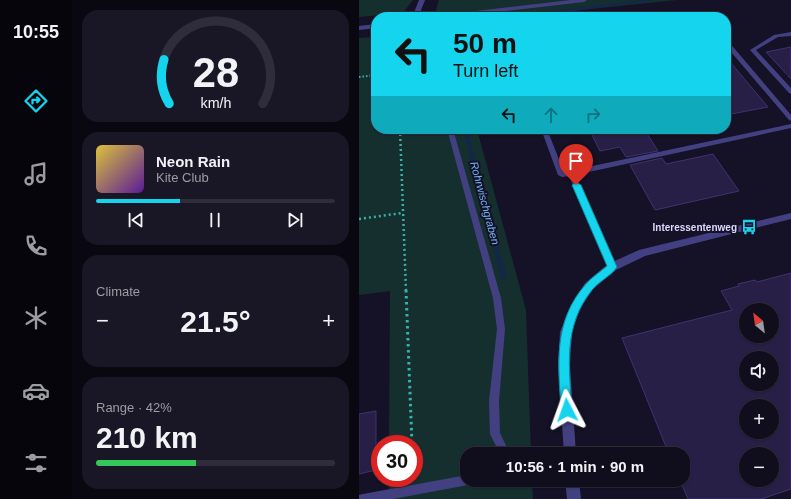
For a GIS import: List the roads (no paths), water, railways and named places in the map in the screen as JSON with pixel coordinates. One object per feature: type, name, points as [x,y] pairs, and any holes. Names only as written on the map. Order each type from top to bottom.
[{"type":"street","points":[[570,447],[564,365],[566,332],[575,308],[589,286],[612,267],[643,253],[791,216]]},
{"type":"street","points":[[573,487],[574,499]]},
{"type":"lane","points":[[418,12],[422,0]]},
{"type":"lane","points":[[484,12],[584,0]]},
{"type":"lane","points":[[359,28],[371,27]]},
{"type":"lane","points":[[791,34],[776,36],[753,50],[791,92]]},
{"type":"lane","points":[[731,48],[791,119]]},
{"type":"lane","points":[[546,134],[562,175],[791,126]]},
{"type":"lane","points":[[451,134],[497,298],[501,329],[494,401],[495,434],[502,447]]},
{"type":"lane","points":[[571,173],[612,267]]},
{"type":"lane","points":[[363,499],[460,481]]},
{"type":"waterway","name":"Rohrwischgraben","points":[[548,12],[650,0]]},
{"type":"waterway","name":"Rohrwischgraben","points":[[466,134],[504,277]]},
{"type":"place","name":"Interessentenweg","points":[[749,227]]}]
